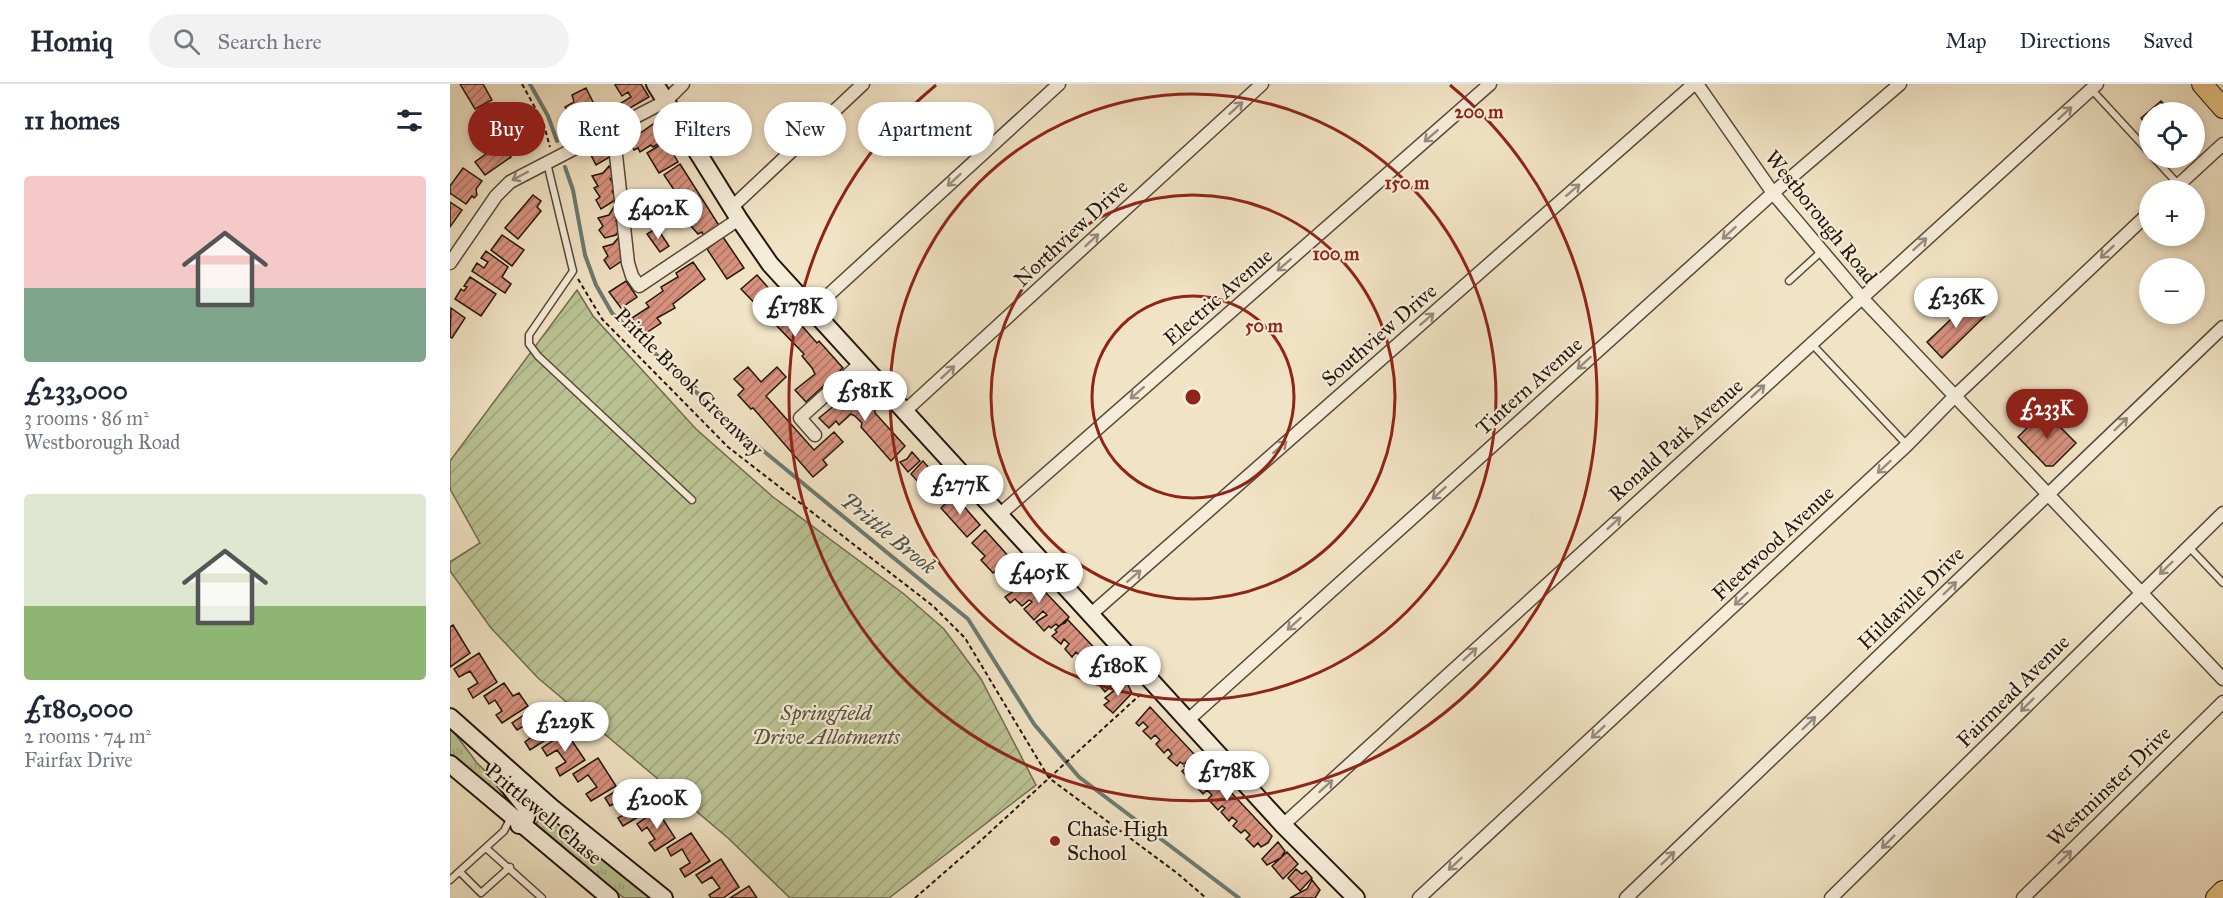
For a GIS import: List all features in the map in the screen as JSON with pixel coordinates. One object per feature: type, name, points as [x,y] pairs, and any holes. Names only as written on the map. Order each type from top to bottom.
[{"type":"main road","points":[[2202,84],[2223,108]]},
{"type":"main road","points":[[2216,898],[2223,891]]},
{"type":"street","points":[[655,84],[735,214],[770,264],[1283,825],[1356,898]]},
{"type":"street","points":[[641,114],[666,101],[683,84]]},
{"type":"street","points":[[616,156],[628,263],[639,286],[735,214],[863,84]]},
{"type":"street","points":[[812,310],[1059,84]]},
{"type":"street","name":"Northview Drive","points":[[905,411],[1263,84]]},
{"type":"street","name":"Electric Avenue","points":[[998,516],[1490,84]]},
{"type":"street","name":"Westborough Road","points":[[1695,84],[1773,194],[1861,297],[2223,679]]},
{"type":"street","name":"Southview Drive","points":[[1090,615],[1695,84]]},
{"type":"street","name":"Tintern Avenue","points":[[1188,720],[1773,194],[1900,84]]},
{"type":"street","name":"Ronald Park Avenue","points":[[1283,825],[1861,297],[2095,87]]},
{"type":"street","points":[[2185,180],[2223,144]]},
{"type":"street","points":[[450,263],[496,196],[510,182],[559,156]]},
{"type":"street","name":"Fleetwood Avenue","points":[[1419,898],[1907,445],[1955,396],[2139,222]]},
{"type":"street","name":"Hildaville Drive","points":[[1626,898],[2223,327]]},
{"type":"street","points":[[815,435],[800,418],[861,363]]},
{"type":"street","name":"Fairmead Avenue","points":[[1831,898],[2223,513]]},
{"type":"street","name":"Westminster Drive","points":[[2023,898],[2223,702]]},
{"type":"street","name":"Prittlewell Chase","points":[[450,717],[551,807],[664,898]]},
{"type":"street","points":[[476,742],[527,806],[526,818],[511,824]]},
{"type":"street","name":"Prittlewell Chase","points":[[450,764],[511,824],[610,898]]},
{"type":"street","points":[[527,806],[537,803],[551,807]]},
{"type":"lane","points":[[2095,87],[2139,140]]},
{"type":"lane","points":[[547,162],[573,271],[529,335],[531,348],[692,500]]},
{"type":"lane","points":[[1789,280],[1822,251]]},
{"type":"lane","points":[[1811,344],[1907,445]]},
{"type":"lane","points":[[2189,546],[2223,583]]},
{"type":"lane","points":[[450,880],[511,824]]},
{"type":"lane","points":[[486,848],[510,867],[542,898]]},
{"type":"lane","points":[[460,872],[481,893],[510,867]]},
{"type":"path","points":[[522,84],[543,122],[551,146],[547,162]]},
{"type":"path","name":"Prittle Brook Greenway","points":[[573,271],[602,318],[728,447],[933,606],[965,638],[1049,777],[1177,873],[1206,898]]},
{"type":"path","points":[[915,898],[1154,683]]},
{"type":"green space","name":"Springfield Drive Allotments","points":[[577,290],[593,316],[696,429],[773,497],[904,594],[944,629],[981,679],[1036,785],[889,898],[790,898],[728,838],[538,678],[491,628],[450,571],[450,562],[480,543],[450,489],[450,461]]},
{"type":"green space","points":[[450,727],[477,763],[518,802],[511,808],[450,756]]},
{"type":"green space","points":[[543,813],[558,820],[652,898],[624,898],[534,827]]},
{"type":"building","points":[[460,84],[483,84],[492,100],[471,102]]},
{"type":"building","points":[[641,84],[649,97],[640,102],[623,102],[631,97],[628,92],[622,96],[615,85]]},
{"type":"building","points":[[586,88],[593,102],[574,102],[572,95]]},
{"type":"building","points":[[653,124],[653,147],[651,145],[641,151],[641,133]]},
{"type":"building","points":[[653,149],[653,156],[675,156],[678,162],[659,173],[647,153]]},
{"type":"building","points":[[483,156],[511,157],[485,175],[475,162]]},
{"type":"building","points":[[592,156],[611,156],[596,165]]},
{"type":"building","points":[[680,164],[720,227],[704,237],[702,232],[698,234],[691,226],[695,223],[691,215],[686,217],[680,209],[685,206],[664,175]]},
{"type":"building","points":[[609,166],[615,176],[610,179],[616,187],[612,191],[617,199],[601,209],[596,200],[600,197],[594,188],[598,186],[592,176],[603,173]]},
{"type":"building","points":[[463,168],[482,181],[476,189],[477,195],[474,198],[472,196],[466,204],[450,193],[450,186]]},
{"type":"building","points":[[638,192],[647,211],[651,209],[655,214],[641,222],[628,199]]},
{"type":"building","points":[[533,195],[541,201],[537,207],[541,211],[518,239],[505,228]]},
{"type":"building","points":[[450,202],[462,210],[450,227]]},
{"type":"building","points":[[614,207],[620,217],[616,221],[621,228],[616,235],[605,238],[599,230],[603,226],[598,218],[609,215]]},
{"type":"building","points":[[657,228],[669,246],[660,252],[647,234]]},
{"type":"building","points":[[502,235],[524,250],[512,266],[491,250]]},
{"type":"building","points":[[619,237],[625,247],[620,251],[626,258],[610,269],[604,260],[608,256],[603,247],[613,244]]},
{"type":"building","points":[[723,237],[744,268],[727,279],[707,249]]},
{"type":"building","points":[[486,251],[508,267],[502,277],[511,284],[505,293],[472,271],[477,263],[484,268],[488,262],[481,258]]},
{"type":"building","points":[[693,262],[705,279],[673,304],[675,308],[657,318],[661,323],[643,335],[632,318],[649,307],[646,303],[663,291],[661,287],[678,277],[676,273]]},
{"type":"building","points":[[757,275],[817,343],[819,341],[843,368],[806,402],[795,390],[815,374],[802,356],[804,354],[741,289]]},
{"type":"building","points":[[470,277],[496,294],[481,316],[455,299],[461,289],[464,291],[467,287],[464,286]]},
{"type":"building","points":[[626,281],[637,297],[621,308],[609,292]]},
{"type":"building","points":[[1971,300],[1985,316],[1942,358],[1927,342]]},
{"type":"building","points":[[451,308],[465,318],[452,338],[450,337]]},
{"type":"building","points":[[748,367],[761,382],[777,367],[786,377],[766,396],[814,450],[834,432],[843,442],[823,460],[827,465],[813,477],[753,408],[751,409],[738,395],[744,389],[734,379]]},
{"type":"building","points":[[857,387],[875,407],[875,413],[905,446],[891,461],[861,427],[862,423],[855,416],[851,414],[839,425],[836,421],[829,428],[819,418]]},
{"type":"building","points":[[2044,411],[2076,443],[2053,466],[2046,466],[2018,437]]},
{"type":"building","points":[[912,452],[920,461],[908,472],[900,462],[907,459]]},
{"type":"building","points":[[923,461],[948,490],[936,501],[911,474]]},
{"type":"building","points":[[954,495],[980,525],[967,537],[941,508]]},
{"type":"building","points":[[985,530],[1010,558],[993,573],[981,560],[985,556],[972,543]]},
{"type":"building","points":[[1014,565],[1024,576],[1020,583],[1008,590],[998,579]]},
{"type":"building","points":[[1029,575],[1069,617],[1065,623],[1058,626],[1056,624],[1051,628],[1049,626],[1044,631],[1036,622],[1047,615],[1043,611],[1034,620],[1024,609],[1032,602],[1029,600],[1022,606],[1015,599],[1010,603],[1005,597],[1025,583]]},
{"type":"building","points":[[1067,619],[1121,676],[1105,692],[1101,687],[1105,683],[1100,678],[1097,682],[1089,675],[1093,671],[1089,666],[1085,669],[1077,662],[1081,657],[1076,652],[1072,657],[1065,649],[1069,644],[1064,639],[1061,644],[1052,636]]},
{"type":"building","points":[[453,625],[470,653],[450,667],[450,627]]},
{"type":"building","points":[[479,653],[497,682],[473,698],[468,689],[478,683],[470,671],[459,677],[454,669]]},
{"type":"building","points":[[1126,681],[1132,693],[1113,713],[1104,705],[1109,701],[1105,698]]},
{"type":"building","points":[[504,683],[513,696],[519,693],[528,706],[502,723],[496,715],[502,711],[495,700],[489,704],[484,696]]},
{"type":"building","points":[[536,707],[555,734],[530,750],[525,742],[534,735],[527,724],[517,730],[512,723]]},
{"type":"building","points":[[1150,707],[1194,754],[1190,761],[1183,764],[1180,762],[1177,766],[1168,758],[1172,754],[1168,749],[1164,753],[1156,744],[1160,740],[1155,735],[1151,739],[1143,731],[1148,727],[1143,722],[1139,726],[1136,723]]},
{"type":"building","points":[[566,732],[585,760],[560,776],[556,768],[566,762],[557,750],[547,756],[542,748]]},
{"type":"building","points":[[1195,754],[1272,836],[1268,843],[1261,847],[1258,843],[1254,847],[1246,839],[1250,835],[1245,830],[1241,833],[1233,826],[1237,821],[1232,817],[1229,821],[1221,812],[1225,808],[1222,806],[1218,810],[1208,799],[1212,795],[1207,790],[1203,794],[1195,785],[1199,782],[1194,777],[1190,780],[1182,771]]},
{"type":"building","points":[[598,758],[616,786],[591,801],[586,794],[597,787],[588,775],[578,782],[573,774]]},
{"type":"building","points":[[629,782],[648,811],[623,826],[618,818],[629,812],[620,800],[610,806],[605,798]]},
{"type":"building","points":[[657,810],[675,838],[655,851],[649,843],[655,839],[647,827],[642,831],[637,824]]},
{"type":"building","points":[[691,833],[710,861],[685,877],[680,869],[690,863],[682,849],[671,856],[667,848]]},
{"type":"building","points":[[1278,842],[1285,851],[1281,858],[1267,865],[1262,859]]},
{"type":"building","points":[[1287,852],[1298,864],[1283,879],[1272,866]]},
{"type":"building","points":[[721,859],[739,887],[723,898],[711,898],[709,895],[720,888],[712,877],[702,883],[696,875]]},
{"type":"building","points":[[1296,869],[1302,874],[1306,871],[1312,878],[1300,891],[1288,878]]},
{"type":"building","points":[[1312,880],[1320,890],[1315,898],[1290,898],[1307,889]]},
{"type":"building","points":[[749,886],[757,898],[730,898]]},
{"type":"waterway","name":"Prittle Brook","points":[[530,84],[548,116],[557,141]]},
{"type":"waterway","name":"Prittle Brook","points":[[565,167],[573,190],[585,255],[596,285],[612,313],[727,421],[968,619],[1034,724],[1079,777],[1239,898]]},
{"type":"place","name":"Chase High School","points":[[1055,841]]}]
